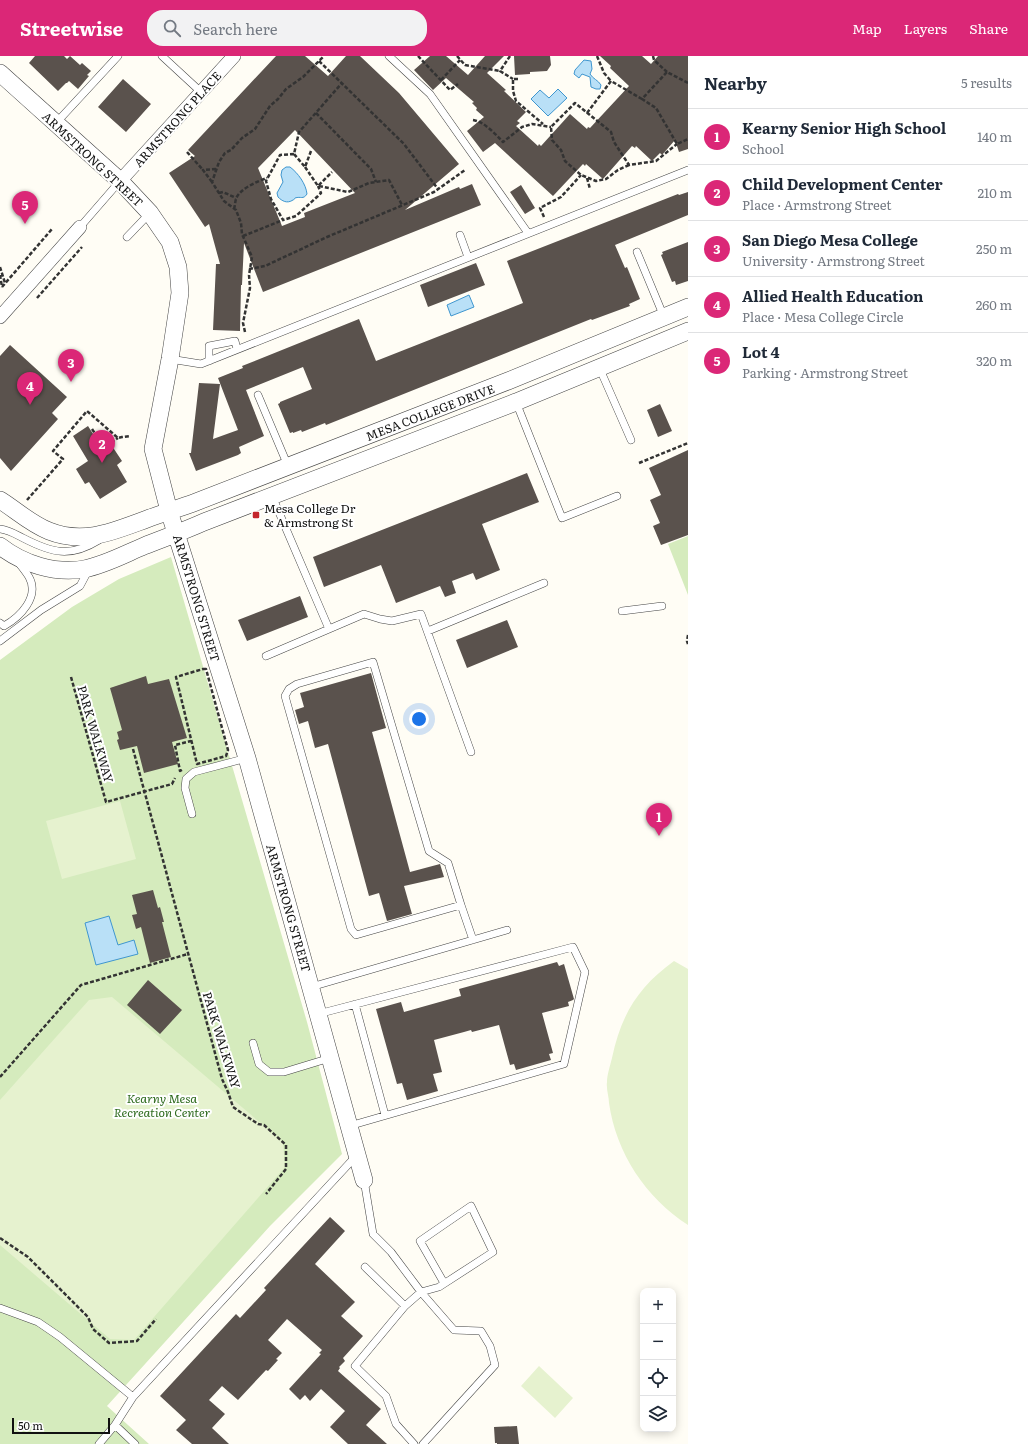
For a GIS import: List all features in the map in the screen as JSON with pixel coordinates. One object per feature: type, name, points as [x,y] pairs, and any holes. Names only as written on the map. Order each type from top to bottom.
[{"type":"street","name":"ARMSTRONG PLACE","points":[[120,182],[234,56]]},
{"type":"street","name":"ARMSTRONG STREET","points":[[0,73],[120,182],[150,213],[170,242],[178,267],[180,293],[170,358],[153,449],[169,511],[247,758],[364,1180]]},
{"type":"street","points":[[0,318],[80,227]]},
{"type":"street","name":"MESA COLLEGE DRIVE","points":[[0,500],[39,526],[64,536],[96,536],[111,533],[196,502],[508,382],[688,307]]},
{"type":"street","name":"MESA COLLEGE DRIVE","points":[[6,551],[31,563],[54,569],[77,570],[90,567],[516,402],[688,331]]},
{"type":"street","points":[[508,382],[516,402]]},
{"type":"lane","points":[[56,124],[118,56]]},
{"type":"lane","points":[[162,56],[201,92]]},
{"type":"lane","points":[[389,56],[430,94],[528,233]]},
{"type":"lane","points":[[170,358],[201,364],[688,170]]},
{"type":"lane","points":[[80,227],[120,182]]},
{"type":"lane","points":[[127,237],[150,213]]},
{"type":"lane","points":[[460,235],[468,257]]},
{"type":"lane","points":[[637,252],[664,317]]},
{"type":"lane","points":[[209,361],[209,346],[235,341],[237,350]]},
{"type":"lane","points":[[599,367],[631,440]]},
{"type":"lane","points":[[258,395],[288,467]]},
{"type":"lane","points":[[516,402],[562,518],[617,496]]},
{"type":"lane","points":[[272,496],[330,629]]},
{"type":"lane","points":[[0,529],[45,548],[64,552],[90,546],[111,533]]},
{"type":"lane","points":[[0,623],[4,626],[25,609],[31,597],[32,588],[29,577],[6,551]]},
{"type":"lane","points":[[0,641],[36,614],[80,586],[90,567]]},
{"type":"lane","points":[[428,631],[544,583]]},
{"type":"lane","points":[[622,611],[662,606]]},
{"type":"lane","points":[[266,656],[364,614],[392,621],[422,614],[471,752]]},
{"type":"lane","points":[[461,905],[356,934],[352,929],[285,696],[289,689],[297,684],[373,662],[429,851],[448,863],[473,940]]},
{"type":"lane","points":[[192,814],[185,788],[186,779],[194,772],[247,758]]},
{"type":"lane","points":[[310,987],[507,930]]},
{"type":"lane","points":[[318,1014],[573,947],[585,972],[564,1064],[349,1126]]},
{"type":"lane","points":[[355,1004],[384,1116]]},
{"type":"lane","points":[[253,1043],[260,1064],[269,1072],[284,1072],[330,1058]]},
{"type":"lane","points":[[99,1444],[115,1425],[133,1397],[357,1155]]},
{"type":"lane","points":[[364,1180],[373,1234],[391,1252],[421,1292],[454,1330],[481,1331],[490,1346],[495,1365],[423,1444]]},
{"type":"lane","points":[[414,1444],[396,1424],[386,1396],[355,1366],[405,1306],[421,1292],[439,1287],[444,1284],[493,1252],[471,1206],[420,1241],[444,1284]]},
{"type":"lane","points":[[365,1266],[405,1306]]},
{"type":"lane","points":[[0,1308],[38,1322],[60,1337],[133,1397]]},
{"type":"lane","points":[[115,1425],[135,1444]]},
{"type":"path","points":[[212,182],[216,169],[225,153],[231,150],[242,138],[255,129],[270,106],[286,89],[303,77],[324,56]]},
{"type":"path","points":[[418,56],[450,90],[458,84]]},
{"type":"path","points":[[457,56],[465,65],[500,71],[518,79]]},
{"type":"path","points":[[500,71],[510,56]]},
{"type":"path","points":[[598,56],[604,73],[611,81],[656,108],[677,144]]},
{"type":"path","points":[[652,56],[666,72],[688,83]]},
{"type":"path","points":[[441,80],[460,60]]},
{"type":"path","points":[[319,61],[404,144],[438,189]]},
{"type":"path","points":[[642,99],[666,72]]},
{"type":"path","points":[[513,78],[513,91],[516,101],[544,125]]},
{"type":"path","points":[[587,113],[611,81]]},
{"type":"path","points":[[294,154],[299,132],[342,83]]},
{"type":"path","points":[[629,165],[614,142],[611,132],[575,103],[551,127],[552,140],[561,150],[565,162],[581,175],[596,181],[606,179],[618,170],[629,165],[656,161],[677,144],[688,140]]},
{"type":"path","points":[[316,113],[371,169],[376,182]]},
{"type":"path","points":[[473,120],[478,120],[503,142],[522,127],[532,124],[551,127]]},
{"type":"path","points":[[305,167],[310,151]]},
{"type":"path","points":[[187,152],[203,170],[224,201],[234,209],[241,223],[243,236],[252,257],[250,269],[250,288],[243,322],[245,332]]},
{"type":"path","points":[[243,236],[296,216],[321,193],[305,167],[294,154]]},
{"type":"path","points":[[283,220],[271,199],[266,181],[280,155],[294,154]]},
{"type":"path","points":[[203,170],[216,169]]},
{"type":"path","points":[[250,269],[265,266],[438,189],[465,170]]},
{"type":"path","points":[[318,186],[332,172]]},
{"type":"path","points":[[548,225],[540,208],[561,197],[581,175]]},
{"type":"path","points":[[234,209],[236,198],[256,181],[267,178]]},
{"type":"path","points":[[587,178],[590,189]]},
{"type":"path","points":[[318,186],[348,192],[370,183],[389,180],[402,205]]},
{"type":"path","points":[[219,193],[223,192],[236,198]]},
{"type":"path","points":[[0,275],[2,287],[52,229]]},
{"type":"path","points":[[37,298],[82,247]]},
{"type":"path","points":[[0,267],[6,282]]},
{"type":"path","points":[[27,500],[63,459],[53,451],[87,412],[118,438]]},
{"type":"path","points":[[92,429],[104,447],[122,436],[130,436]]},
{"type":"path","points":[[639,463],[688,443]]},
{"type":"path","points":[[688,635],[688,644]]},
{"type":"path","points":[[192,766],[226,756],[228,750],[206,669],[176,677],[197,764]]},
{"type":"path","name":"PARK WALKWAY","points":[[71,677],[106,802],[172,784],[180,771],[186,768]]},
{"type":"path","points":[[180,771],[175,745],[191,740]]},
{"type":"path","name":"PARK WALKWAY","points":[[133,749],[222,1079],[233,1107],[258,1124],[264,1125],[286,1145],[286,1169],[266,1194]]},
{"type":"path","points":[[0,1077],[81,985],[188,954]]},
{"type":"path","points":[[0,1238],[28,1257],[88,1316],[93,1329],[109,1343],[137,1341],[156,1319]]},
{"type":"green space","points":[[688,536],[688,595],[668,544]]},
{"type":"green space","name":"Kearny Mesa Recreation Center","points":[[171,557],[307,1022],[342,1154],[270,1226],[107,1406],[149,1444],[0,1444],[0,660],[72,607],[119,579]]},
{"type":"green space","points":[[120,801],[136,859],[62,879],[46,821]]},
{"type":"green space","points":[[674,961],[688,969],[688,1225],[659,1202],[635,1173],[618,1139],[609,1103],[607,1087],[608,1073],[620,1028],[626,1015],[633,1003],[650,981]]},
{"type":"green space","points":[[112,997],[283,1142],[285,1167],[134,1340],[110,1339],[0,1245],[0,1100],[89,1000]]},
{"type":"green space","points":[[539,1366],[573,1398],[555,1418],[521,1386]]},
{"type":"water","points":[[584,60],[591,61],[592,69],[590,74],[601,85],[600,89],[591,87],[590,77],[582,74],[579,78],[574,74],[575,70]]},
{"type":"water","points":[[558,89],[567,98],[548,116],[531,99],[540,90],[549,98]]},
{"type":"water","points":[[286,167],[290,167],[296,172],[305,186],[307,194],[304,197],[295,198],[294,200],[287,202],[278,197],[277,193],[283,182],[281,175],[282,170]]},
{"type":"water","points":[[469,295],[474,307],[451,316],[447,305]]},
{"type":"water","points":[[109,916],[118,945],[134,940],[138,954],[96,965],[85,923]]},
{"type":"building","points":[[35,56],[64,56],[67,59],[70,56],[80,65],[82,63],[91,71],[87,75],[89,76],[78,89],[69,81],[58,91],[29,63]]},
{"type":"building","points":[[276,56],[305,56],[328,76],[346,56],[360,56],[399,93],[459,164],[405,210],[459,187],[460,189],[472,184],[481,205],[263,292],[244,243],[240,331],[213,330],[216,264],[220,264],[209,224],[205,227],[169,173],[195,156],[188,150]],"holes":[[[295,130],[355,193],[304,213],[305,217],[282,226],[258,168]]]},
{"type":"building","points":[[430,56],[446,56],[468,75],[485,56],[504,56],[487,73],[506,90],[504,91],[526,112],[517,121],[520,123],[516,126],[538,146],[539,144],[541,146],[570,114],[587,129],[588,127],[590,128],[629,86],[600,56],[642,56],[651,64],[658,56],[688,56],[688,149],[679,152],[675,140],[662,155],[660,153],[652,161],[636,146],[635,148],[632,146],[603,179],[586,164],[585,166],[583,164],[553,196],[495,143],[483,152],[467,131],[484,117],[476,110],[477,108],[472,103],[474,102],[446,78],[433,90],[414,70]]},
{"type":"building","points":[[514,56],[550,56],[551,65],[547,71],[515,75]]},
{"type":"building","points":[[123,79],[151,104],[126,132],[98,107]]},
{"type":"building","points":[[521,185],[535,208],[525,214],[510,192]]},
{"type":"building","points":[[688,192],[688,215],[615,245],[625,268],[627,267],[640,299],[629,304],[630,306],[592,320],[591,319],[326,425],[325,423],[302,432],[301,430],[290,433],[278,404],[312,389],[303,367],[246,390],[264,436],[239,447],[241,453],[238,455],[196,471],[189,453],[191,453],[199,383],[220,384],[213,439],[238,430],[218,378],[243,368],[242,366],[359,319],[376,361],[523,303],[507,261],[678,194]]},
{"type":"building","points":[[688,242],[688,281],[676,285],[675,281],[672,282],[661,255],[663,254],[662,252]]},
{"type":"building","points":[[476,263],[485,285],[428,307],[420,285]]},
{"type":"building","points":[[10,345],[67,397],[52,413],[58,419],[11,471],[0,458],[0,356]]},
{"type":"building","points":[[660,404],[672,431],[658,437],[647,410]]},
{"type":"building","points":[[88,426],[104,451],[112,446],[122,461],[117,465],[127,482],[100,499],[89,482],[85,484],[76,469],[88,461],[73,436]]},
{"type":"building","points":[[688,450],[688,535],[661,545],[653,526],[660,523],[650,500],[661,495],[649,468]]},
{"type":"building","points":[[527,473],[539,502],[482,524],[500,570],[476,580],[473,573],[452,581],[456,593],[445,597],[440,586],[396,603],[381,565],[324,587],[313,557]]},
{"type":"building","points":[[300,596],[308,617],[247,641],[238,620]]},
{"type":"building","points":[[507,620],[518,647],[467,668],[456,640]]},
{"type":"building","points":[[371,673],[386,728],[372,732],[410,872],[440,864],[444,877],[404,886],[412,914],[387,921],[379,893],[369,896],[328,744],[315,748],[308,721],[299,724],[295,710],[304,707],[300,693]]},
{"type":"building","points":[[146,676],[148,684],[169,679],[187,738],[172,742],[178,764],[144,773],[137,746],[120,750],[117,740],[119,739],[117,732],[122,730],[110,688]]},
{"type":"building","points":[[153,890],[158,908],[160,907],[164,922],[162,922],[171,957],[150,963],[141,927],[136,929],[132,915],[137,914],[132,895]]},
{"type":"building","points":[[557,962],[559,966],[564,964],[574,999],[568,1002],[569,1006],[542,1013],[553,1053],[549,1054],[551,1060],[516,1070],[514,1064],[510,1065],[499,1025],[472,1032],[471,1030],[434,1040],[442,1072],[433,1074],[438,1091],[407,1100],[402,1083],[397,1084],[376,1009],[401,1002],[404,1012],[461,996],[459,989]]},
{"type":"building","points":[[148,980],[182,1010],[160,1034],[127,1005]]},
{"type":"building","points":[[330,1217],[345,1231],[315,1264],[355,1302],[341,1316],[363,1336],[343,1358],[345,1361],[339,1367],[340,1368],[338,1371],[381,1409],[366,1425],[387,1444],[348,1444],[330,1427],[345,1411],[321,1389],[310,1401],[305,1395],[300,1400],[289,1389],[321,1354],[319,1353],[322,1350],[287,1319],[268,1340],[282,1353],[268,1371],[266,1370],[238,1400],[222,1386],[209,1400],[225,1414],[212,1428],[229,1444],[192,1444],[176,1430],[186,1420],[160,1396],[236,1314],[240,1318],[266,1290],[264,1288]]},
{"type":"building","points":[[517,1426],[519,1444],[495,1443],[494,1427]]},
{"type":"place","name":"Lot 4","points":[[25,224]]},
{"type":"place","name":"San Diego Mesa College","points":[[71,382]]},
{"type":"place","name":"Allied Health Education","points":[[30,405]]},
{"type":"place","name":"Child Development Center","points":[[102,463]]},
{"type":"place","name":"Mesa College Dr & Armstrong St","points":[[256,515]]},
{"type":"place","name":"Kearny Senior High School","points":[[659,836]]}]
